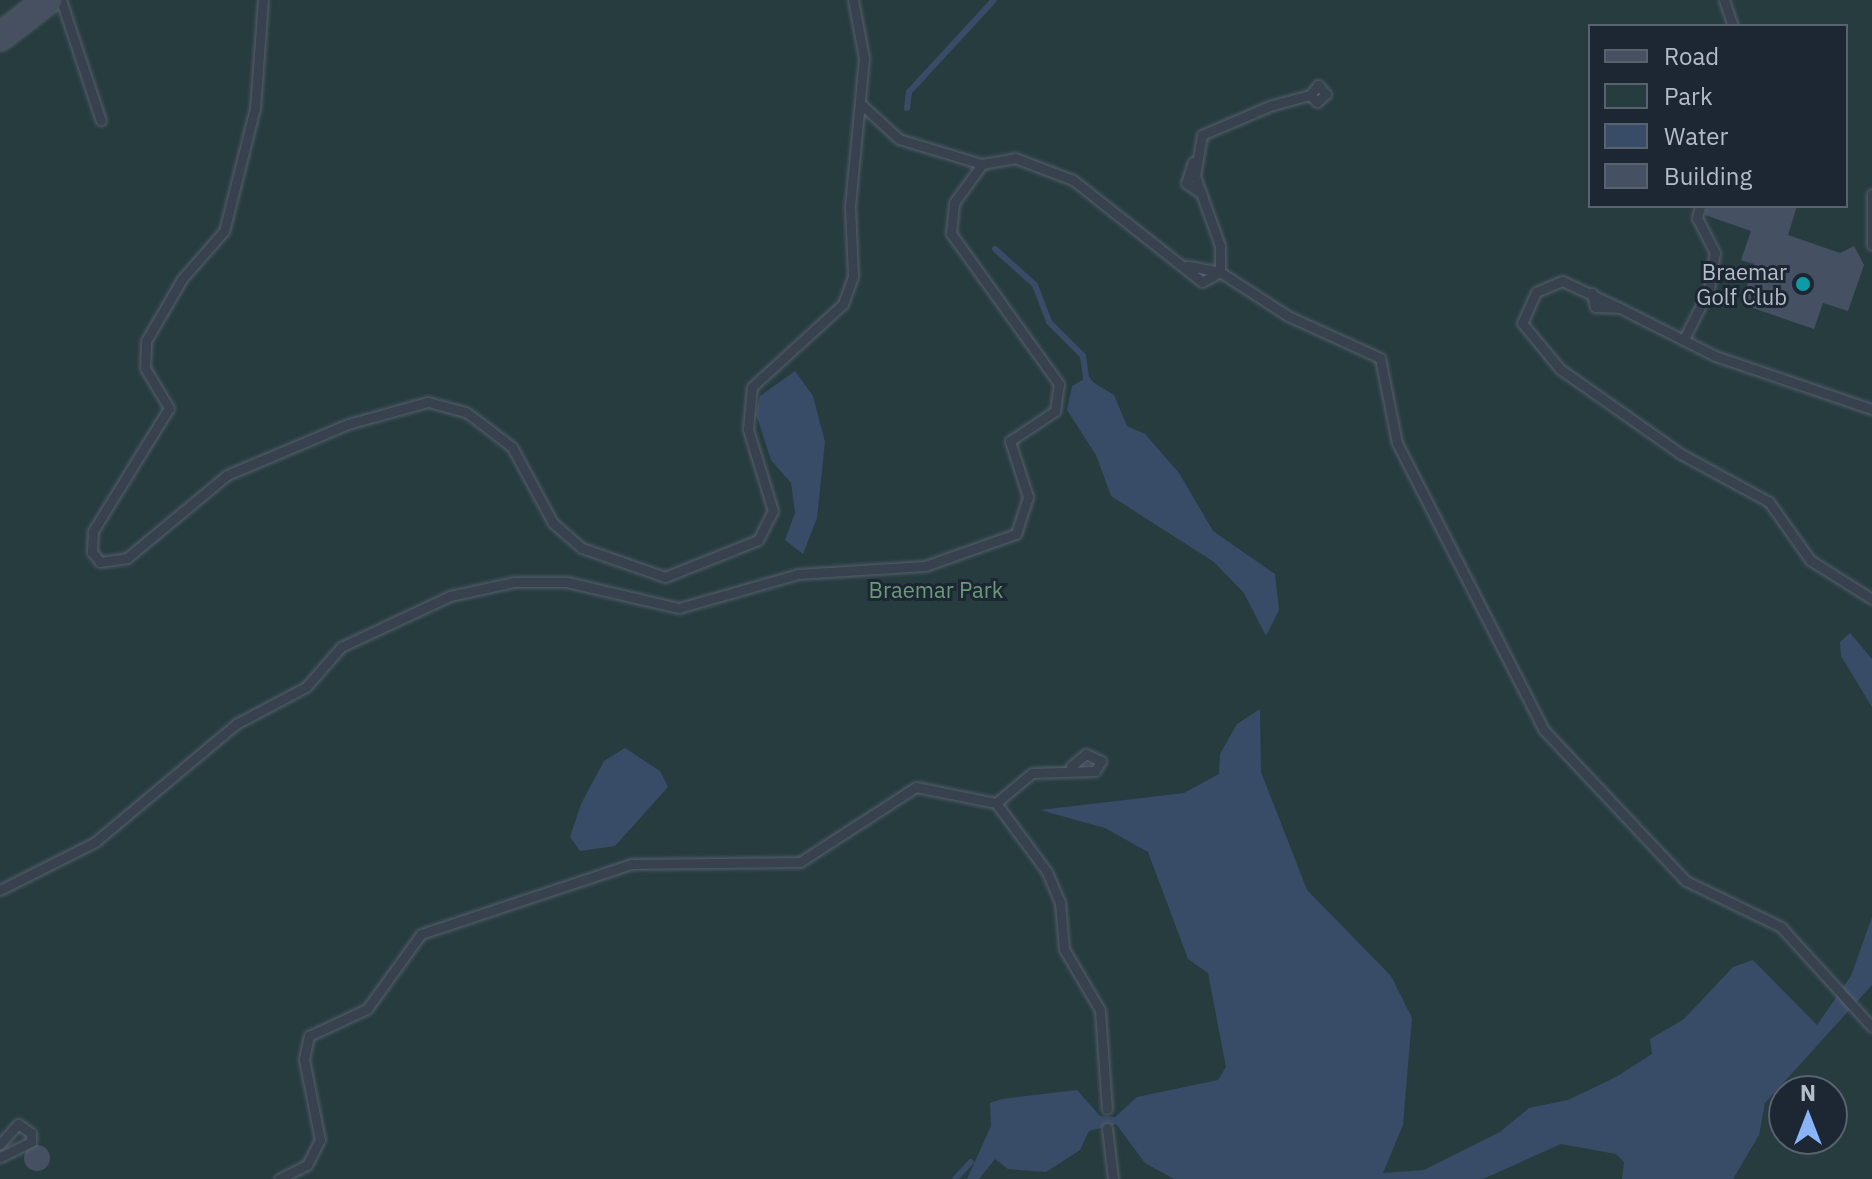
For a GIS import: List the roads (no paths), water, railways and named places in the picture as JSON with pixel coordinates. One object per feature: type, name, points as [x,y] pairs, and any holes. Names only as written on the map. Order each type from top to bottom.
[{"type":"street","points":[[0,37],[48,0]]},
{"type":"lane","points":[[61,0],[101,121]]},
{"type":"lane","points":[[263,0],[255,108],[224,231],[182,279],[146,341],[145,368],[166,396],[167,418],[91,539],[95,558],[109,565],[227,475],[348,424],[428,402],[466,412],[512,447],[553,523],[582,548],[665,577],[758,540],[773,511],[746,409],[767,368],[850,293],[850,206],[862,105],[853,0]]},
{"type":"lane","points":[[1724,0],[1732,24]]},
{"type":"lane","points":[[1220,272],[1220,246],[1202,194],[1196,155],[1202,135],[1239,116],[1310,95]]},
{"type":"lane","points":[[862,105],[899,139],[982,164],[1015,158],[1073,180],[1188,266],[1202,282],[1220,272]]},
{"type":"lane","points":[[0,890],[95,842],[236,724],[306,687],[341,647],[450,596],[514,582],[567,582],[679,608],[798,574],[925,566],[1016,534],[1028,497],[1010,441],[1055,411],[1059,384],[951,233],[954,203],[982,164]]},
{"type":"lane","points":[[1872,194],[1872,245]]},
{"type":"lane","points":[[1685,337],[1709,289],[1715,253],[1697,218],[1700,208]]},
{"type":"lane","points":[[1220,272],[1288,316],[1380,358],[1397,443],[1544,730],[1686,881],[1781,927],[1872,1027]]},
{"type":"lane","points":[[1872,409],[1715,356],[1685,337],[1620,308],[1595,307],[1592,293],[1562,281],[1544,284],[1525,314],[1527,337],[1635,424],[1769,502],[1810,560],[1872,599]]},
{"type":"lane","points":[[996,803],[1032,773],[1071,766]]},
{"type":"lane","points":[[279,1179],[307,1165],[320,1140],[304,1059],[309,1036],[367,1009],[404,952],[430,928],[632,864],[800,862],[906,789],[959,790],[996,803],[1057,890],[1064,949],[1100,1010],[1107,1109]]},
{"type":"lane","points":[[0,1144],[18,1124],[31,1133],[31,1142],[0,1157]]},
{"type":"lane","points":[[1107,1128],[1113,1179]]},
{"type":"water","points":[[795,371],[813,396],[825,442],[817,518],[803,554],[785,540],[795,513],[791,483],[771,460],[756,414],[760,396]]},
{"type":"water","points":[[1086,378],[1114,395],[1127,426],[1145,434],[1179,473],[1213,531],[1275,574],[1279,610],[1266,636],[1244,593],[1214,562],[1111,496],[1096,455],[1067,410],[1072,386]]},
{"type":"water","points":[[1850,633],[1872,659],[1872,707],[1841,656],[1840,642]]},
{"type":"water","points":[[1260,709],[1261,772],[1307,890],[1391,976],[1412,1018],[1403,1125],[1383,1173],[1424,1170],[1500,1132],[1529,1108],[1568,1100],[1616,1077],[1652,1054],[1650,1039],[1684,1019],[1733,967],[1753,960],[1817,1025],[1851,976],[1872,917],[1872,985],[1790,1075],[1768,1075],[1768,1100],[1759,1135],[1733,1179],[1622,1179],[1624,1162],[1616,1154],[1561,1144],[1483,1179],[1174,1179],[1145,1163],[1116,1124],[1089,1131],[1080,1150],[1046,1172],[1008,1169],[995,1159],[979,1179],[967,1179],[991,1126],[990,1103],[1077,1090],[1100,1116],[1115,1117],[1137,1097],[1218,1080],[1226,1067],[1208,973],[1188,959],[1148,852],[1105,828],[1040,810],[1184,793],[1219,774],[1220,754],[1237,724]]},
{"type":"water","points":[[625,748],[660,771],[668,787],[615,846],[580,851],[570,837],[581,804],[604,761]]},
{"type":"waterway","points":[[907,108],[909,92],[994,0]]},
{"type":"waterway","points":[[995,249],[1035,285],[1049,322],[1083,356],[1086,378],[1100,395]]},
{"type":"waterway","points":[[955,1179],[971,1162]]},
{"type":"place","name":"Braemar Golf Club","points":[[1803,284]]},
{"type":"park label","name":"Braemar Park","points":[[936,590]]}]
